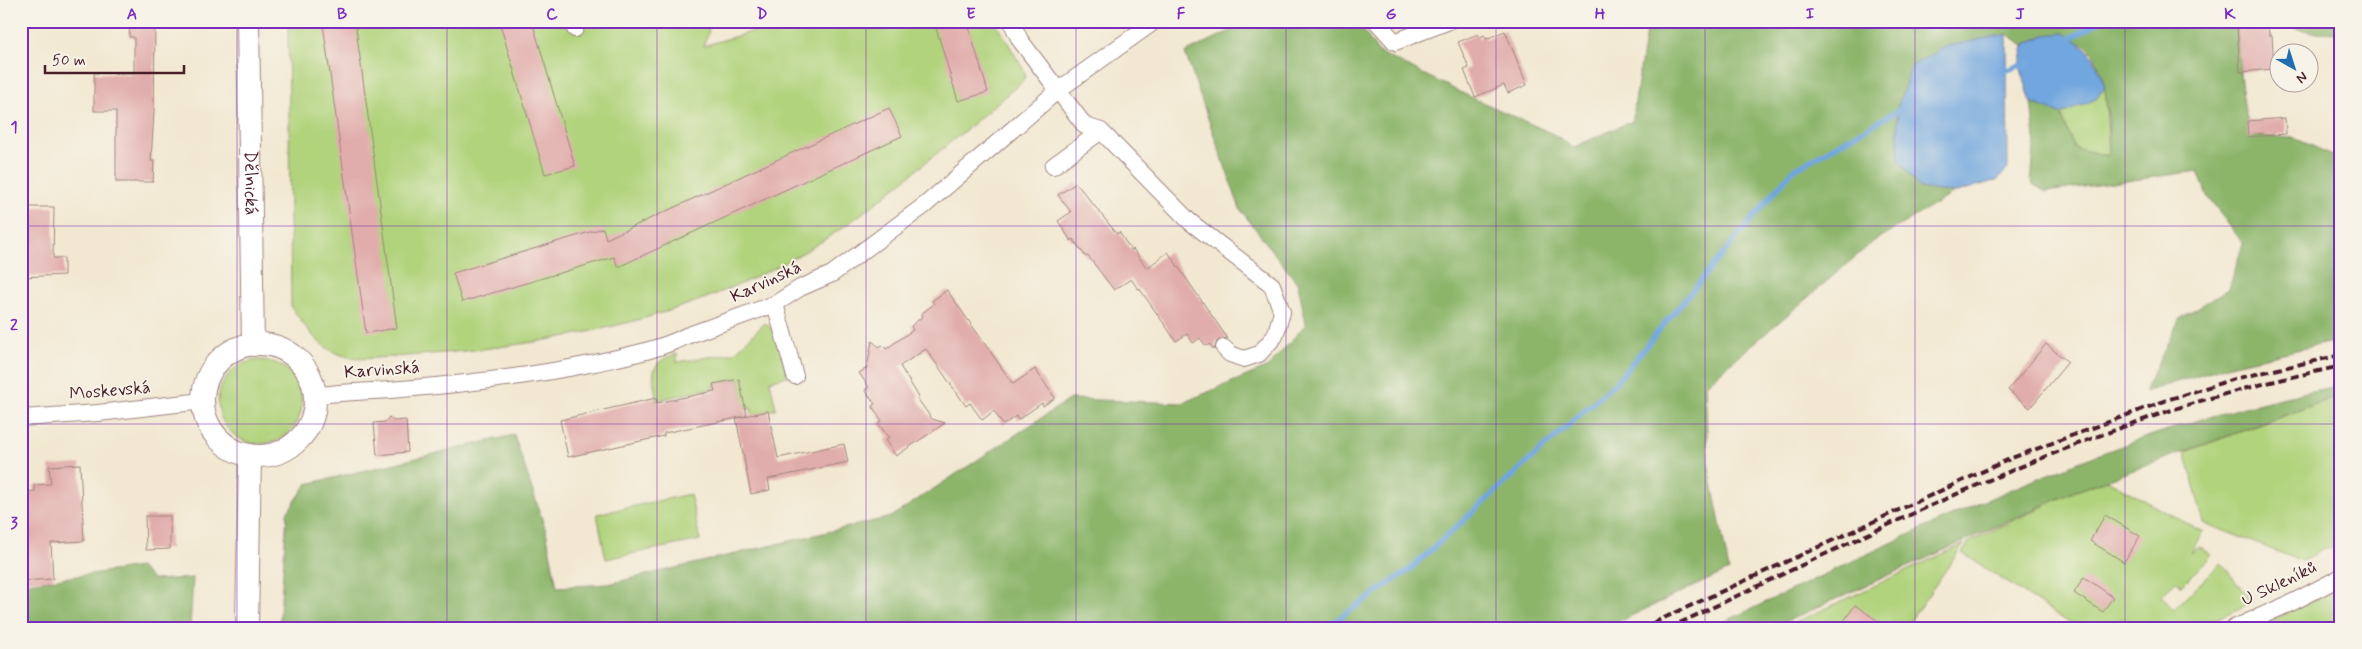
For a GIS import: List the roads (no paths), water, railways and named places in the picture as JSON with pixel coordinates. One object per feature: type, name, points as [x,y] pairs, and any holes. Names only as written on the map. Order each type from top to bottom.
[{"type":"street","name":"Dělnická","points":[[248,21],[253,345]]},
{"type":"street","points":[[1011,21],[1020,40],[1047,73],[1057,91],[1085,126],[1101,131],[1189,221],[1272,285],[1282,312],[1275,336],[1259,354],[1244,359],[1230,354],[1224,348]]},
{"type":"street","name":"Karvinská","points":[[315,396],[346,391],[401,389],[539,374],[615,359],[674,342],[775,304],[800,288],[832,274],[925,205],[1057,91],[1155,21]]},
{"type":"street","points":[[1376,21],[1395,42],[1449,21]]},
{"type":"street","points":[[1053,166],[1101,131]]},
{"type":"street","points":[[775,304],[795,376]]},
{"type":"street","points":[[253,345],[275,346],[295,357],[309,375],[315,396],[311,421],[297,442],[275,454],[250,455],[231,448],[215,434],[208,422],[203,401],[206,382],[219,361],[240,347],[253,345]]},
{"type":"street","name":"Moskevská","points":[[21,418],[98,413],[203,401]]},
{"type":"street","points":[[247,628],[250,455]]},
{"type":"street","name":"U Skleníků","points":[[2234,628],[2293,602],[2341,577]]},
{"type":"water","points":[[2064,33],[2081,44],[2092,55],[2105,87],[2096,99],[2061,114],[2031,102],[2020,66],[2024,45],[2044,35]]},
{"type":"water","points":[[2007,34],[2008,169],[1997,180],[1954,193],[1919,188],[1899,160],[1897,109],[1911,66],[1947,46]]},
{"type":"waterway","points":[[2067,40],[2101,21]]},
{"type":"waterway","points":[[2000,73],[2026,63]]},
{"type":"waterway","points":[[1325,628],[1409,570],[1616,382],[1793,170],[1904,107]]},
{"type":"railway","points":[[1642,628],[2012,458],[2170,399],[2234,379],[2341,355]]},
{"type":"railway","points":[[1669,628],[1916,512],[2105,434],[2190,404],[2254,386],[2341,366]]}]
